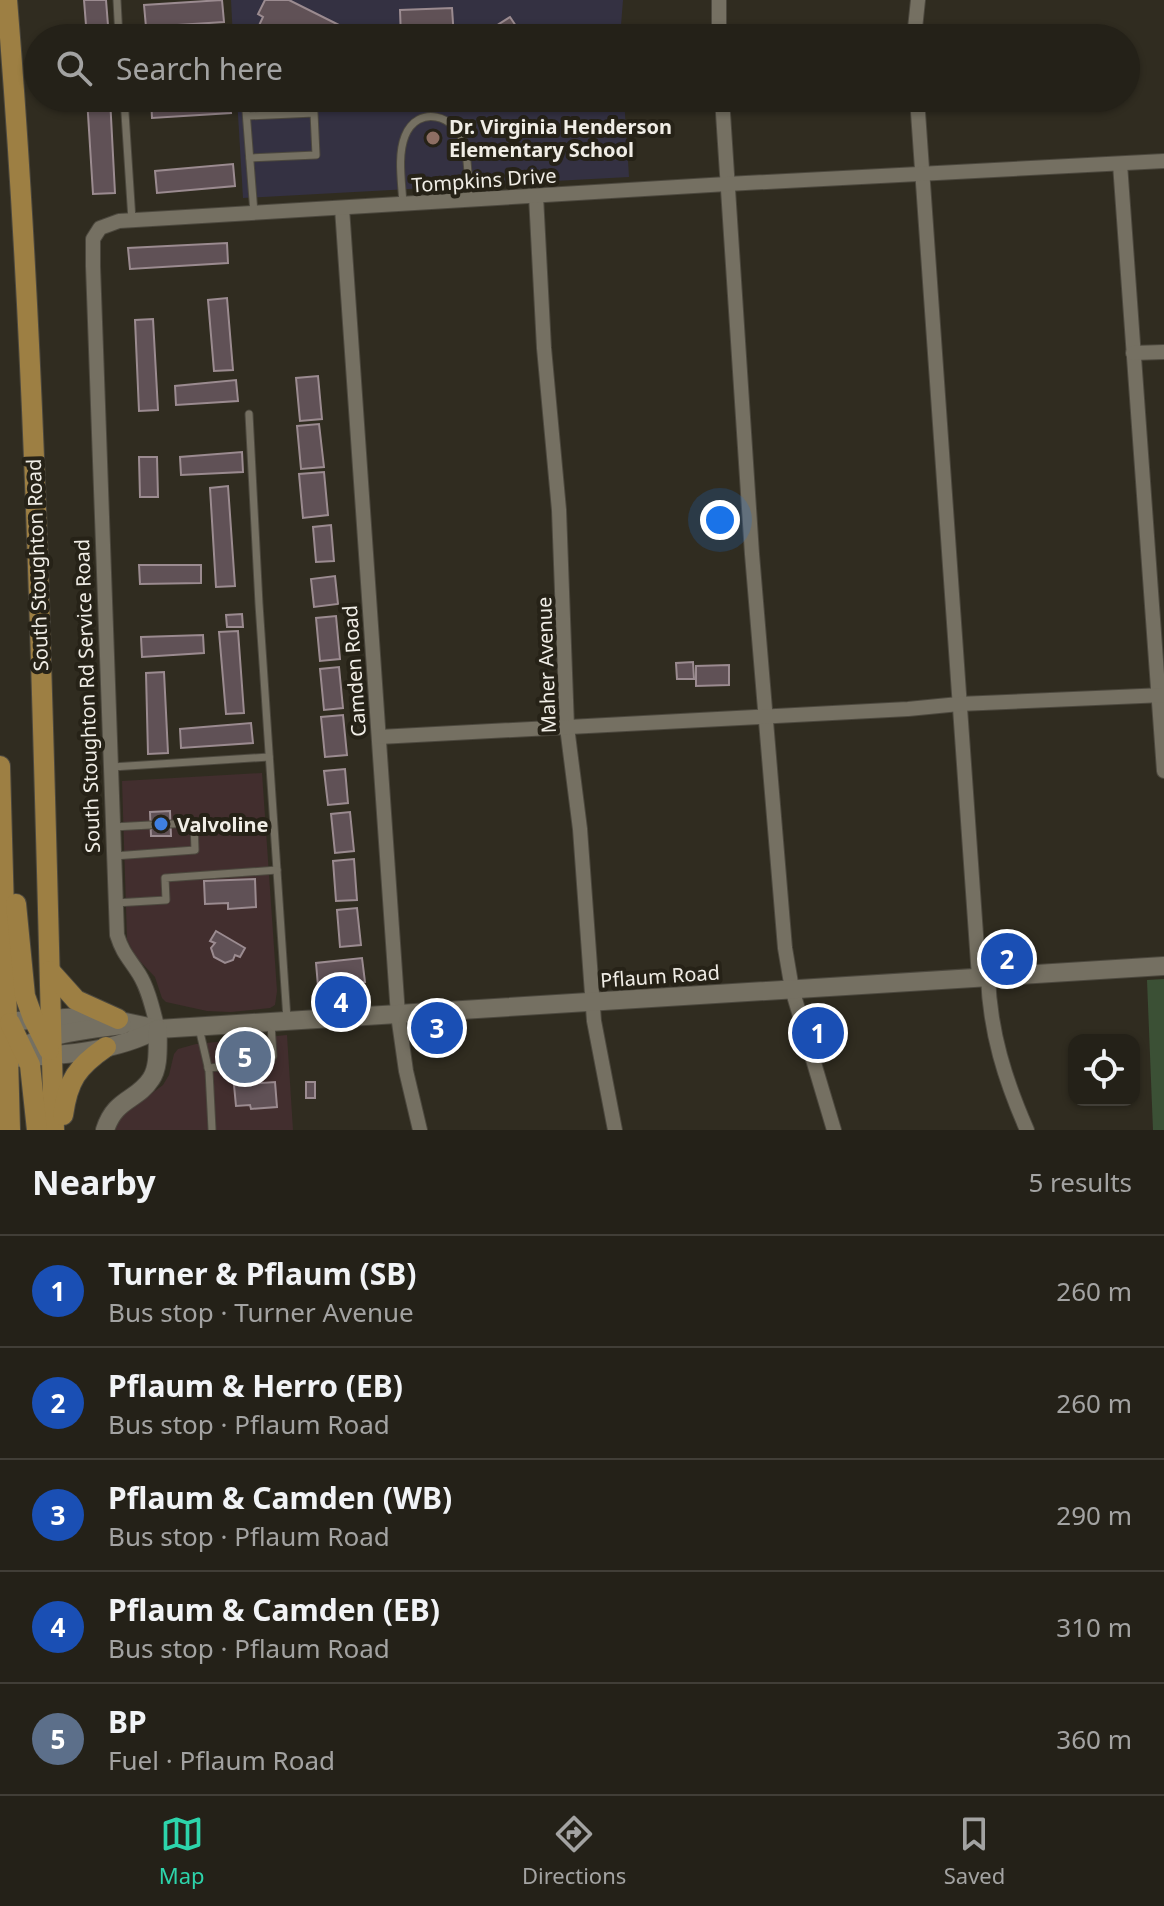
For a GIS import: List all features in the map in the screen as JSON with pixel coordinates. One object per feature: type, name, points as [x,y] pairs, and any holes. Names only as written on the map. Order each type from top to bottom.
[{"type":"main road","name":"South Stoughton Road","points":[[7,0],[27,288],[50,971],[44,1032],[56,1130]]},
{"type":"main road","points":[[0,766],[10,1122]]},
{"type":"main road","points":[[1,805],[20,933],[25,996],[44,1032]]},
{"type":"main road","points":[[50,971],[76,1000],[118,1019]]},
{"type":"main road","points":[[10,1041],[37,1130]]},
{"type":"main road","points":[[56,1130],[67,1089],[77,1071],[106,1047]]},
{"type":"main road","points":[[0,1095],[10,1122]]},
{"type":"street","points":[[719,0],[719,24]]},
{"type":"street","points":[[915,24],[918,0]]},
{"type":"street","points":[[723,112],[752,554],[785,948],[792,989],[834,1130]]},
{"type":"street","points":[[918,112],[959,704],[983,977],[1001,1067],[1027,1130]]},
{"type":"street","name":"Tompkins Drive","points":[[97,231],[103,226],[132,220],[1164,161]]},
{"type":"street","points":[[1120,164],[1162,695],[1164,771]]},
{"type":"street","name":"Maher Avenue","points":[[536,196],[544,348],[559,510],[567,727],[580,829],[592,1003],[598,1051],[615,1130]]},
{"type":"street","name":"Camden Road","points":[[342,208],[398,1015],[406,1071],[420,1130]]},
{"type":"street","name":"South Stoughton Rd Service Road","points":[[97,231],[93,239],[93,266],[117,935],[123,953],[147,991],[158,1029],[153,1076],[145,1087],[115,1110],[105,1130]]},
{"type":"street","points":[[1133,353],[1164,352]]},
{"type":"street","points":[[1147,521],[1164,520]]},
{"type":"street","points":[[379,737],[1162,695]]},
{"type":"street","name":"Pflaum Road","points":[[10,1041],[89,1016],[118,1019],[158,1029],[1164,966]]},
{"type":"street","points":[[44,1032],[119,1025],[158,1029]]},
{"type":"street","name":"Pflaum Road","points":[[10,1041],[44,1032],[106,1047],[141,1038],[158,1029]]},
{"type":"lane","points":[[117,0],[118,24]]},
{"type":"lane","points":[[125,112],[132,220]]},
{"type":"lane","points":[[247,112],[254,213]]},
{"type":"lane","points":[[247,116],[314,113],[316,155],[250,158]]},
{"type":"lane","points":[[403,205],[402,143],[406,131],[414,122],[426,116],[438,116],[458,131],[467,158],[469,200]]},
{"type":"lane","points":[[208,1068],[269,1063],[279,1022],[277,870],[249,414]]},
{"type":"lane","points":[[111,767],[269,757]]},
{"type":"lane","points":[[114,856],[195,850],[194,823],[171,824]]},
{"type":"lane","points":[[113,827],[150,825]]},
{"type":"lane","points":[[115,903],[166,900],[165,878],[277,870]]},
{"type":"lane","points":[[198,1026],[208,1068],[212,1129]]},
{"type":"shaded area","points":[[231,0],[623,0],[621,24],[232,24]]},
{"type":"shaded area","name":"Dr. Virginia Henderson Elementary School","points":[[238,112],[625,112],[629,177],[243,198]]},
{"type":"shaded area","points":[[262,773],[277,991],[275,1005],[231,1012],[207,1011],[166,1002],[155,977],[135,956],[127,939],[122,781]]},
{"type":"shaded area","points":[[287,1035],[293,1130],[114,1130],[121,1116],[163,1085],[178,1049],[196,1044]]},
{"type":"green space","points":[[1164,979],[1164,1130],[1153,1130],[1147,980]]},
{"type":"building","points":[[84,0],[106,0],[108,24],[86,24]]},
{"type":"building","points":[[222,0],[224,22],[146,24],[144,5]]},
{"type":"building","points":[[265,0],[289,0],[337,24],[260,24],[263,17],[258,14]]},
{"type":"building","points":[[452,8],[453,24],[400,24],[400,10]]},
{"type":"building","points":[[510,17],[515,24],[499,24]]},
{"type":"building","points":[[88,112],[111,112],[115,193],[93,194]]},
{"type":"building","points":[[152,112],[231,113],[152,118]]},
{"type":"building","points":[[233,164],[235,186],[157,193],[155,171]]},
{"type":"building","points":[[227,243],[228,263],[130,269],[128,248]]},
{"type":"building","points":[[227,298],[233,370],[214,371],[208,300]]},
{"type":"building","points":[[153,319],[158,410],[139,411],[135,320]]},
{"type":"building","points":[[318,376],[322,419],[300,421],[296,378]]},
{"type":"building","points":[[236,380],[238,401],[176,405],[175,386]]},
{"type":"building","points":[[319,424],[324,467],[301,469],[297,426]]},
{"type":"building","points":[[242,452],[243,472],[181,475],[180,457]]},
{"type":"building","points":[[139,457],[157,457],[158,497],[140,497]]},
{"type":"building","points":[[324,472],[328,515],[303,518],[299,474]]},
{"type":"building","points":[[228,486],[235,586],[216,587],[210,488]]},
{"type":"building","points":[[331,525],[334,561],[316,562],[313,527]]},
{"type":"building","points":[[139,565],[201,565],[201,583],[140,584]]},
{"type":"building","points":[[335,576],[338,604],[314,607],[311,579]]},
{"type":"building","points":[[242,614],[243,627],[227,627],[226,615]]},
{"type":"building","points":[[336,616],[340,659],[320,661],[316,618]]},
{"type":"building","points":[[238,631],[244,713],[226,714],[219,632]]},
{"type":"building","points":[[203,635],[204,653],[142,657],[141,637]]},
{"type":"building","points":[[693,662],[694,679],[677,679],[676,663]]},
{"type":"building","points":[[729,665],[729,685],[696,686],[696,666]]},
{"type":"building","points":[[339,667],[343,708],[324,710],[320,669]]},
{"type":"building","points":[[164,672],[168,753],[148,754],[146,673]]},
{"type":"building","points":[[343,715],[347,755],[325,757],[321,717]]},
{"type":"building","points":[[251,723],[253,743],[181,748],[180,729]]},
{"type":"building","points":[[345,769],[348,803],[328,805],[324,771]]},
{"type":"building","points":[[170,811],[171,836],[151,836],[150,812]]},
{"type":"building","points":[[350,812],[354,851],[335,853],[331,814]]},
{"type":"building","points":[[354,859],[357,900],[336,901],[333,861]]},
{"type":"building","points":[[255,879],[256,907],[228,909],[228,903],[205,904],[204,881]]},
{"type":"building","points":[[357,908],[361,945],[340,947],[337,910]]},
{"type":"building","points":[[216,931],[245,948],[240,957],[235,955],[233,960],[225,963],[214,957],[211,948],[215,943],[210,941]]},
{"type":"building","points":[[362,958],[365,982],[318,986],[316,963]]},
{"type":"building","points":[[257,1048],[259,1077],[234,1079],[232,1049]]},
{"type":"building","points":[[275,1082],[277,1107],[251,1109],[250,1105],[236,1106],[234,1085]]},
{"type":"building","points":[[306,1082],[315,1082],[315,1098],[306,1098]]},
{"type":"place","name":"Dr. Virginia Henderson Elementary School","points":[[433,138]]},
{"type":"place","name":"Valvoline","points":[[161,824]]},
{"type":"place","name":"Pflaum & Herro (EB)","points":[[1007,959]]},
{"type":"place","name":"Pflaum & Camden (EB)","points":[[341,1002]]},
{"type":"place","name":"Pflaum & Camden (WB)","points":[[437,1028]]},
{"type":"place","name":"Turner & Pflaum (SB)","points":[[818,1033]]},
{"type":"place","name":"BP","points":[[245,1057]]}]
